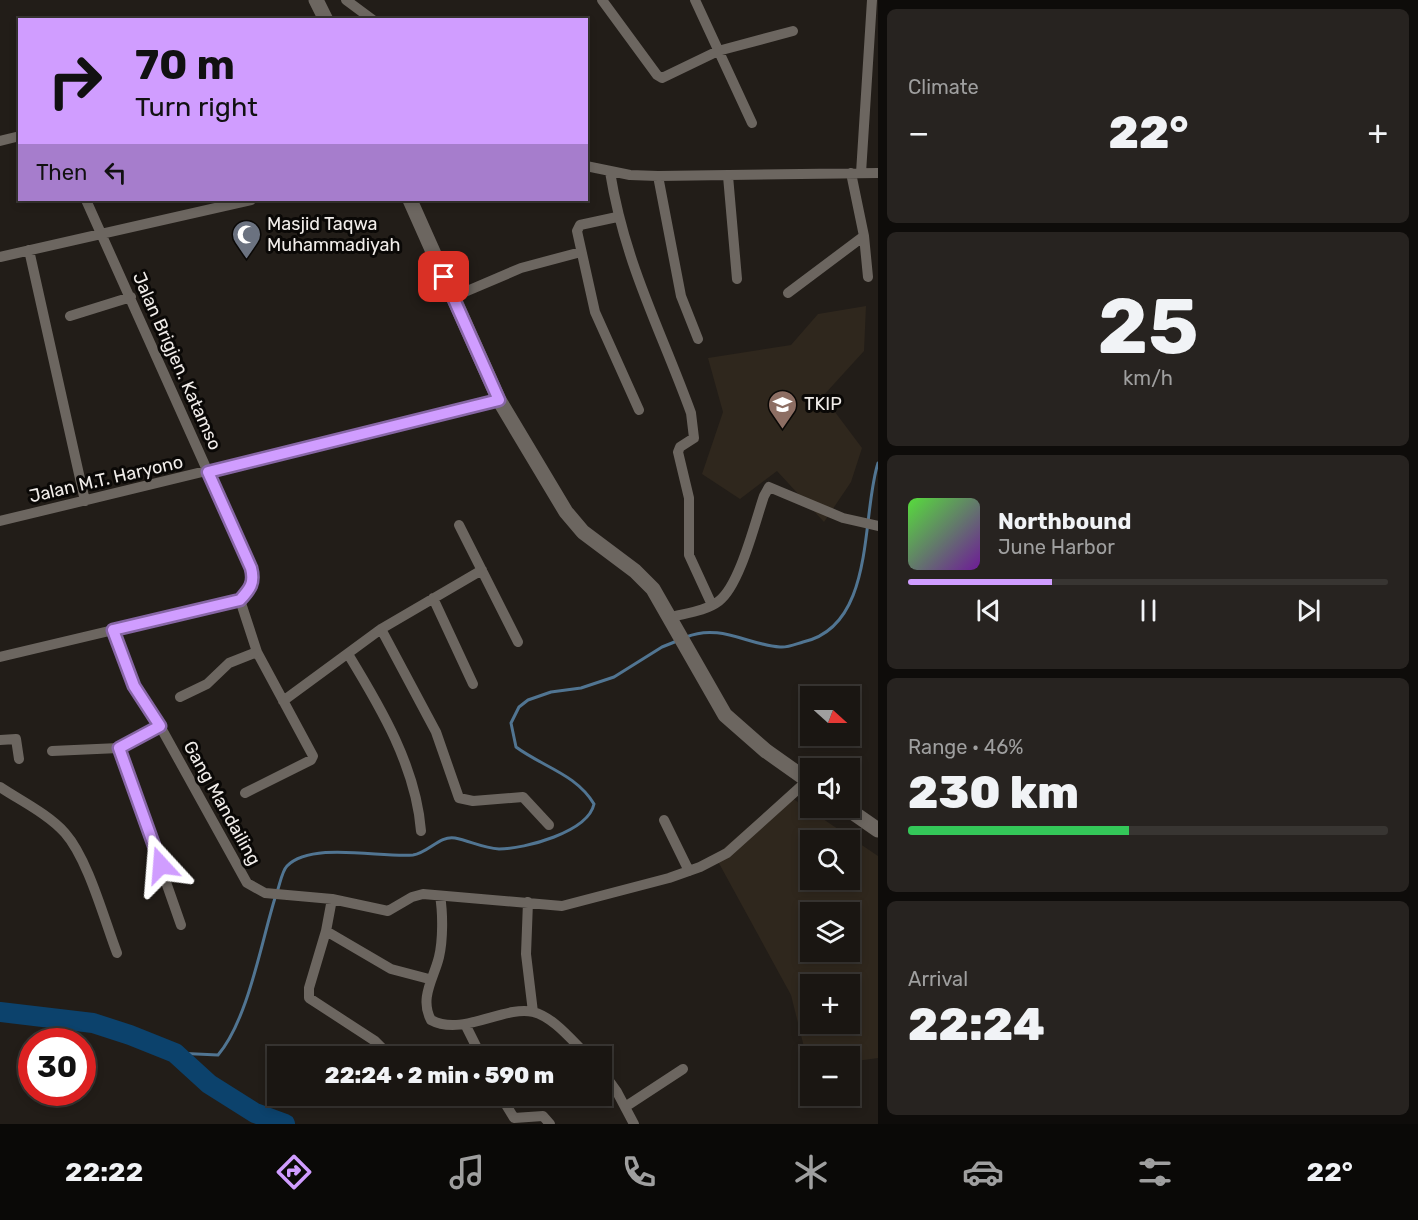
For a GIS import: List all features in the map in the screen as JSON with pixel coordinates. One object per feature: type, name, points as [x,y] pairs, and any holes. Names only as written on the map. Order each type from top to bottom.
[{"type":"street","points":[[318,0],[325,18]]},
{"type":"street","points":[[346,0],[370,18]]},
{"type":"street","points":[[602,0],[660,78],[718,51],[792,31]]},
{"type":"street","points":[[695,0],[752,123]]},
{"type":"street","points":[[868,277],[856,173],[873,82],[872,0]]},
{"type":"street","points":[[0,141],[18,136]]},
{"type":"street","points":[[588,166],[610,172],[658,176],[878,173]]},
{"type":"street","points":[[610,172],[617,218],[649,312],[691,413],[694,438],[680,447],[678,452],[689,498],[687,543],[694,569],[712,605]]},
{"type":"street","points":[[658,176],[681,296],[698,339]]},
{"type":"street","points":[[728,176],[737,279]]},
{"type":"street","name":"Jalan Brigjen. Katamso","points":[[87,201],[253,576],[251,589],[240,600]]},
{"type":"street","points":[[0,257],[247,201]]},
{"type":"street","points":[[410,201],[499,400],[574,523],[646,580],[673,622],[692,661],[725,714],[766,751],[800,775]]},
{"type":"street","points":[[617,218],[578,226],[577,234],[600,327],[639,410]]},
{"type":"street","points":[[788,293],[864,236]]},
{"type":"street","points":[[29,250],[85,501]]},
{"type":"street","points":[[453,297],[521,268],[581,252]]},
{"type":"street","points":[[70,316],[131,297]]},
{"type":"street","name":"Jalan M.T. Haryono","points":[[0,521],[499,400]]},
{"type":"street","points":[[673,622],[712,605],[723,597],[738,571],[768,488],[775,488],[843,518],[872,525]]},
{"type":"street","points":[[459,525],[518,642]]},
{"type":"street","points":[[283,700],[381,629],[482,570]]},
{"type":"street","points":[[434,598],[473,684]]},
{"type":"street","points":[[0,657],[240,600],[257,652],[313,758],[245,793]]},
{"type":"street","points":[[381,629],[436,732],[459,798],[472,801],[523,797],[549,825]]},
{"type":"street","name":"Gang Mandailing","points":[[113,630],[134,686],[160,726],[247,884],[265,893],[332,900],[388,911],[417,895],[562,906],[578,903],[689,871],[727,853],[800,789]]},
{"type":"street","points":[[180,697],[207,684],[229,663],[257,652]]},
{"type":"street","points":[[348,654],[376,699],[413,784],[421,831]]},
{"type":"street","points":[[52,751],[119,748],[160,726]]},
{"type":"street","points":[[0,740],[16,739],[19,759]]},
{"type":"street","points":[[119,748],[181,925]]},
{"type":"street","points":[[0,787],[58,826],[69,838],[81,860],[117,953]]},
{"type":"street","points":[[860,817],[878,830]]},
{"type":"street","points":[[664,820],[689,871]]},
{"type":"street","points":[[440,896],[440,951],[429,980],[428,1005],[431,1020],[443,1024],[465,1024],[521,1011],[533,1012],[545,1018],[577,1046]]},
{"type":"street","points":[[332,900],[326,931],[309,988],[309,998],[380,1046]]},
{"type":"street","points":[[528,902],[526,954],[533,1012]]},
{"type":"street","points":[[326,931],[391,969],[429,980]]},
{"type":"street","points":[[465,1024],[476,1046]]},
{"type":"street","points":[[625,1107],[683,1069]]},
{"type":"street","points":[[612,1087],[634,1124]]},
{"type":"street","points":[[507,1106],[514,1118],[543,1116],[550,1124]]},
{"type":"shaded area","name":"TKIP","points":[[866,306],[864,351],[823,396],[862,448],[851,482],[824,522],[777,471],[740,499],[702,474],[723,412],[708,358],[791,345],[818,314]]},
{"type":"shaded area","points":[[786,794],[800,803],[800,818],[822,818],[839,830],[800,830],[800,890],[860,890],[860,844],[878,856],[878,1058],[860,1060],[860,1046],[804,1046],[801,1034],[860,1034],[860,974],[800,974],[800,1031],[791,995],[715,856]]},
{"type":"waterway","points":[[686,637],[698,633],[722,633],[783,647],[792,646],[826,632],[843,615],[854,592],[862,566],[878,463]]},
{"type":"waterway","points":[[277,892],[285,868],[298,858],[313,854],[347,852],[413,855],[450,838],[499,849],[524,846],[568,831],[589,814],[594,804],[587,794],[569,778],[516,747],[511,723],[519,707],[528,700],[551,692],[581,688],[614,677],[662,647],[677,641]]},
{"type":"waterway","points":[[175,1053],[218,1055],[228,1040],[246,1002],[275,898]]},
{"type":"waterway","points":[[0,1012],[93,1023],[130,1035],[175,1053],[209,1084],[255,1113],[285,1124]]},
{"type":"place","name":"Masjid Taqwa Muhammadiyah","points":[[246,260]]},
{"type":"place","name":"TKIP","points":[[783,430]]},
{"type":"route","points":[[161,865],[119,748],[160,726],[134,686],[113,630],[240,600],[251,589],[253,580],[251,568],[208,472],[499,400],[444,277]]}]
